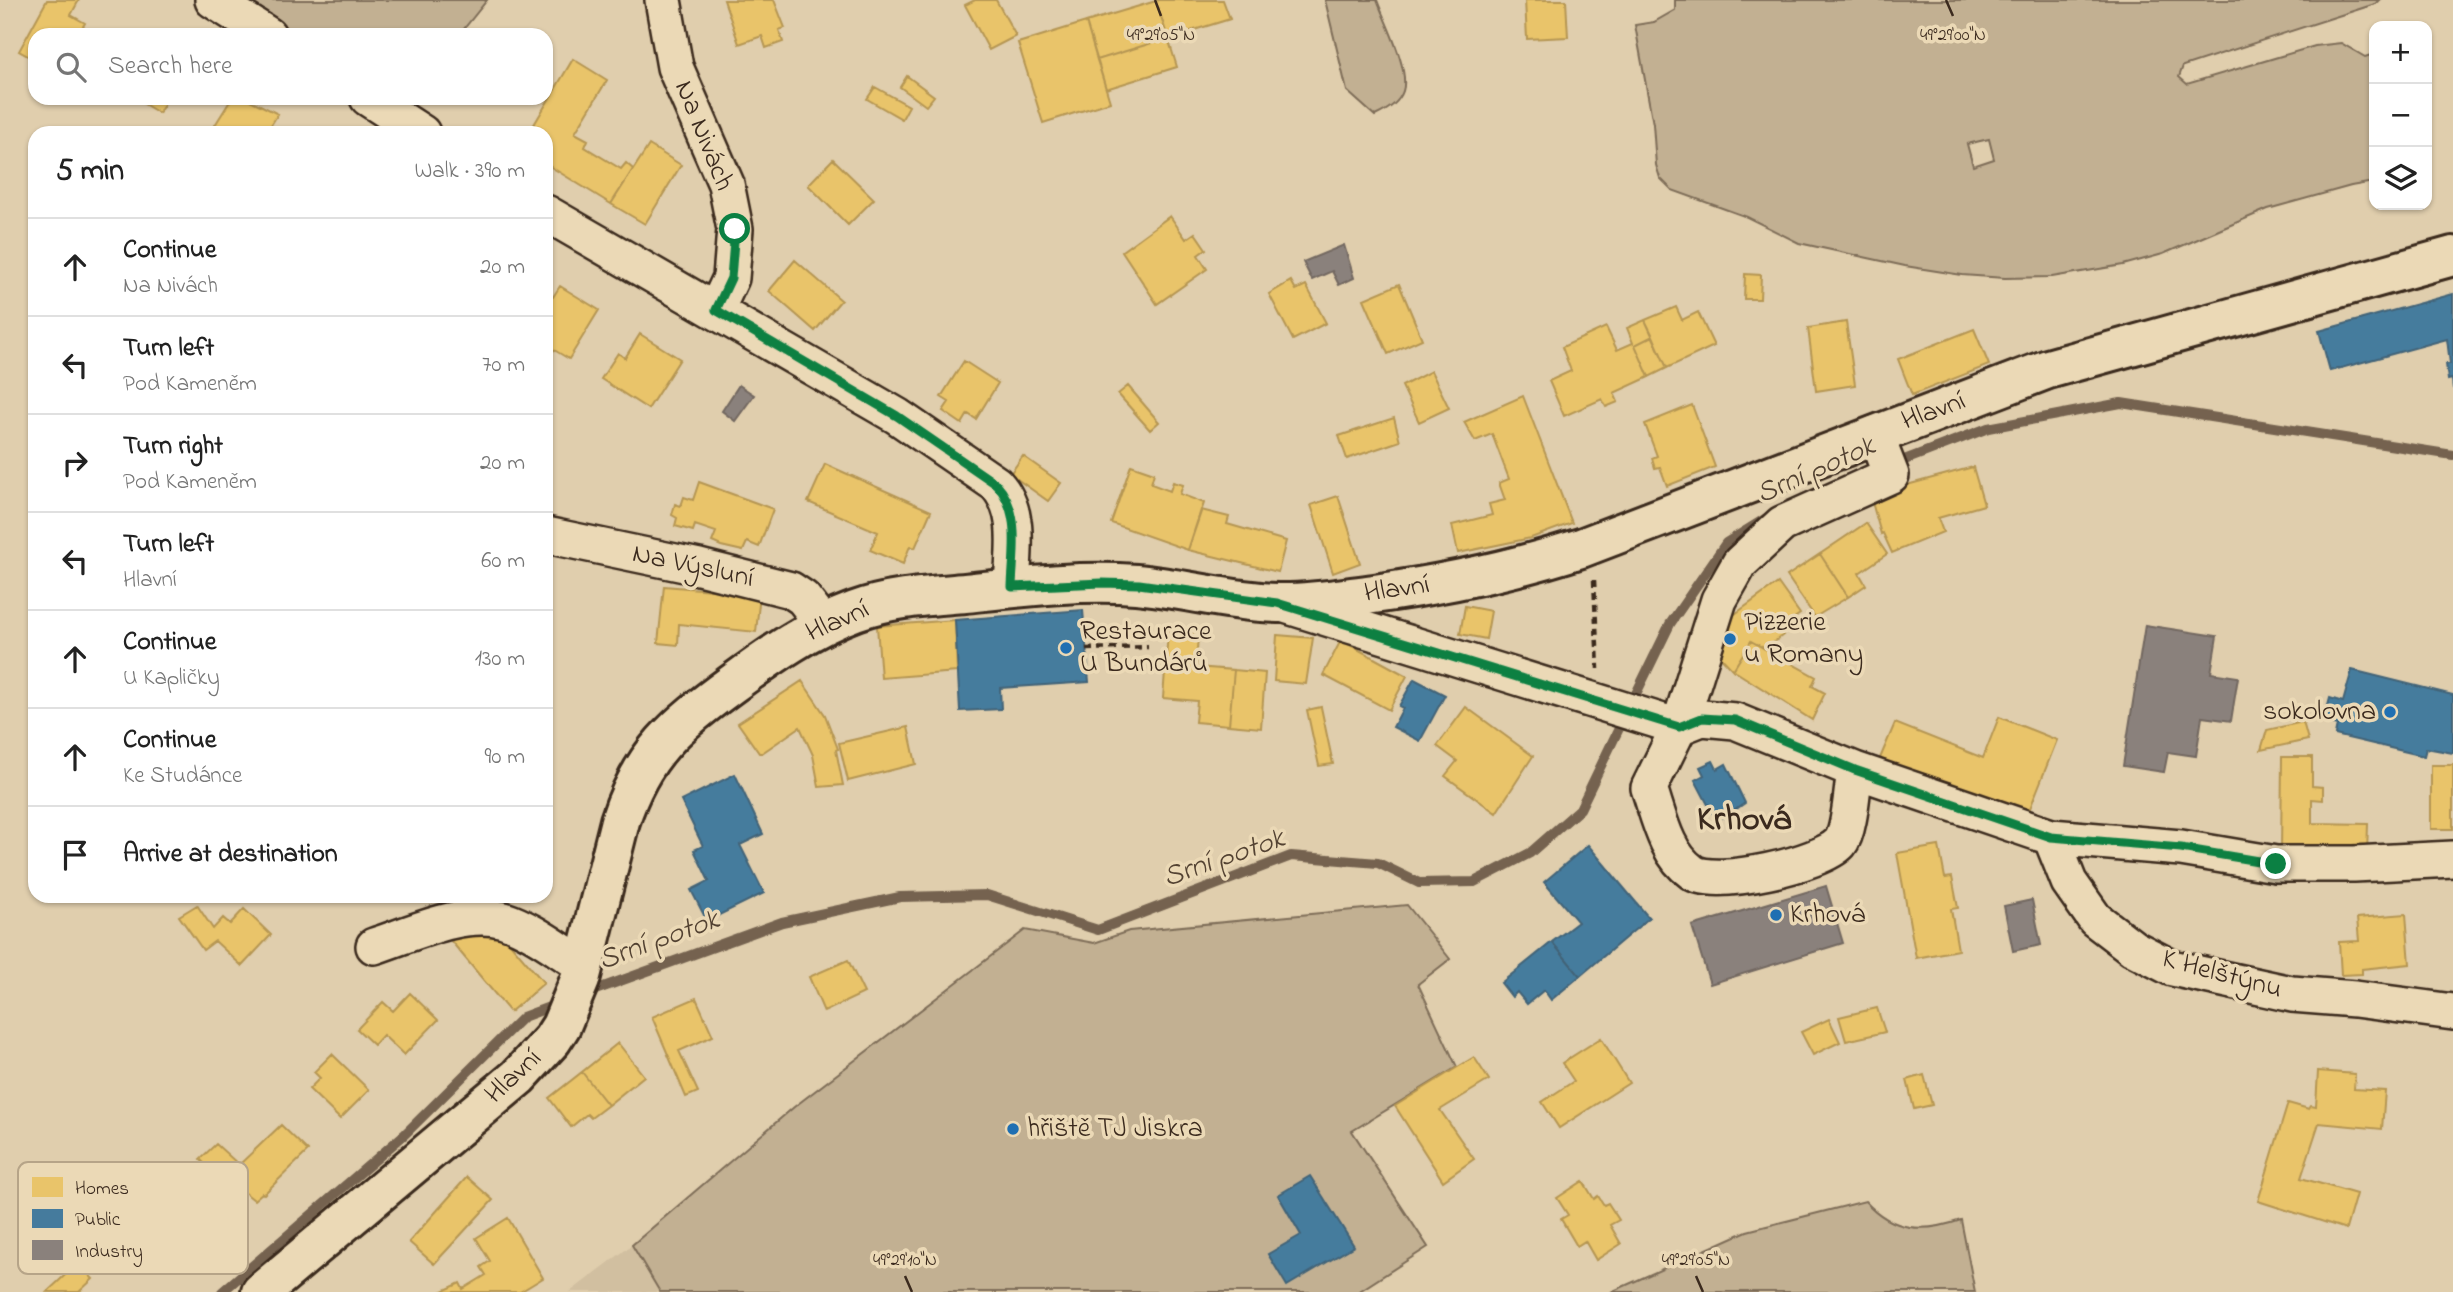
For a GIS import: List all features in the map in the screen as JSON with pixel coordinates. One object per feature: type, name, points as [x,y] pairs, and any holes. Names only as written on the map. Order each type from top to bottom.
[{"type":"street","points":[[213,0],[257,28]]},
{"type":"street","name":"Na Nivách","points":[[663,0],[675,67],[726,184],[735,229],[731,278],[716,310]]},
{"type":"street","points":[[379,105],[411,126]]},
{"type":"street","points":[[553,217],[897,416],[996,484],[1012,513],[1012,587]]},
{"type":"street","name":"Hlavní","points":[[261,1292],[518,1077],[544,1051],[561,1026],[582,973],[620,821],[644,765],[667,736],[707,702],[824,625],[854,611],[889,601],[1012,587],[1139,584],[1277,603],[1319,601],[1429,586],[1535,563],[1883,453],[2048,369],[2453,256]]},
{"type":"street","points":[[1855,770],[1847,824],[1841,842],[1827,853],[1796,865],[1724,879],[1694,874],[1672,853],[1649,788],[1665,722],[1718,600],[1740,563],[1782,524],[1883,453]]},
{"type":"street","name":"Na Výsluní","points":[[553,536],[699,567],[792,590],[808,603],[824,625]]},
{"type":"street","points":[[1277,603],[1605,690],[1665,722],[1702,718],[1735,720],[1855,770],[2051,837],[2181,848],[2276,864],[2354,864],[2453,859]]},
{"type":"street","name":"K Helštýnu","points":[[2051,837],[2069,882],[2095,919],[2133,948],[2172,968],[2292,994],[2453,1012]]},
{"type":"street","points":[[374,946],[456,920],[471,917],[494,918],[515,924],[582,973]]},
{"type":"path","points":[[1594,578],[1605,690]]},
{"type":"path","points":[[1086,649],[1148,647]]},
{"type":"shaded area","points":[[240,0],[487,0],[465,28],[279,28],[240,4]]},
{"type":"shaded area","points":[[1325,0],[1377,0],[1400,58],[1404,82],[1403,91],[1395,103],[1375,116],[1347,91]]},
{"type":"shaded area","points":[[1675,0],[2379,0],[2375,4],[2183,66],[2179,77],[2187,84],[2315,46],[2341,43],[2365,57],[2369,56],[2369,183],[2268,209],[2163,254],[2123,265],[2052,277],[1962,275],[1905,266],[1799,243],[1747,217],[1672,190],[1660,178],[1635,25],[1654,22],[1675,10]],"holes":[[[1989,139],[1994,159],[1973,166],[1967,144]]]},
{"type":"shaded area","points":[[1407,905],[1450,959],[1418,984],[1457,1067],[1352,1131],[1428,1247],[1358,1292],[660,1292],[632,1245],[794,1107],[1025,930],[1094,943],[1129,931]]},
{"type":"shaded area","points":[[1865,1201],[1887,1219],[1910,1227],[1934,1227],[1961,1220],[1975,1292],[1611,1292],[1747,1231]]},
{"type":"shaded area","points":[[632,1245],[660,1292],[570,1292]]},
{"type":"building: Homes","points":[[47,0],[79,0],[71,15],[85,23],[82,28],[32,28]]},
{"type":"building: Homes","points":[[724,0],[774,0],[785,28],[779,30],[783,42],[766,48],[762,36],[739,44]]},
{"type":"building: Homes","points":[[975,0],[996,0],[1016,36],[989,50],[965,5]]},
{"type":"building: Homes","points":[[1223,0],[1230,19],[1168,38],[1156,1]]},
{"type":"building: Homes","points":[[1525,0],[1566,0],[1568,37],[1527,39]]},
{"type":"building: Homes","points":[[1156,1],[1168,38],[1097,60],[1086,22]]},
{"type":"building: Homes","points":[[1086,22],[1110,102],[1043,123],[1018,43]]},
{"type":"building: Homes","points":[[28,35],[28,56],[19,51]]},
{"type":"building: Homes","points":[[1168,38],[1177,67],[1106,89],[1097,60]]},
{"type":"building: Homes","points":[[573,59],[607,80],[575,133],[588,140],[585,147],[621,169],[626,163],[633,169],[611,204],[553,168],[553,126],[533,126],[546,105],[553,105],[553,93]]},
{"type":"building: Homes","points":[[907,76],[934,96],[926,106],[900,87]]},
{"type":"building: Homes","points":[[875,87],[909,106],[902,119],[867,99]]},
{"type":"building: Homes","points":[[146,105],[164,105],[159,113]]},
{"type":"building: Homes","points":[[228,105],[260,105],[278,114],[270,126],[214,126]]},
{"type":"building: Homes","points":[[649,145],[681,165],[645,224],[611,204]]},
{"type":"building: Homes","points":[[833,159],[874,199],[848,225],[808,185]]},
{"type":"building: Homes","points":[[1170,216],[1186,239],[1195,233],[1206,249],[1198,255],[1207,269],[1157,304],[1122,251]]},
{"type":"building: Homes","points":[[795,260],[841,300],[815,331],[769,291]]},
{"type":"building: Homes","points":[[1745,274],[1761,275],[1760,299],[1744,299]]},
{"type":"building: Homes","points":[[1291,281],[1296,290],[1306,285],[1326,323],[1293,340],[1269,294]]},
{"type":"building: Homes","points":[[1399,284],[1422,339],[1388,354],[1364,299]]},
{"type":"building: Homes","points":[[560,286],[599,310],[569,359],[553,349],[553,297]]},
{"type":"building: Homes","points":[[1676,307],[1682,320],[1698,312],[1714,346],[1667,368],[1645,320]]},
{"type":"building: Homes","points":[[1645,320],[1653,336],[1635,345],[1649,377],[1614,393],[1618,402],[1606,407],[1602,399],[1564,416],[1549,381],[1571,371],[1562,347],[1606,327],[1617,350],[1633,343],[1627,328]]},
{"type":"building: Homes","points":[[1846,322],[1855,385],[1816,391],[1808,328]]},
{"type":"building: Homes","points":[[1974,329],[1989,365],[1912,395],[1898,359]]},
{"type":"building: Homes","points":[[640,334],[680,359],[648,409],[601,379],[618,353],[625,358]]},
{"type":"building: Homes","points":[[1653,336],[1667,368],[1649,377],[1635,345]]},
{"type":"building: Homes","points":[[964,361],[998,383],[976,419],[968,414],[962,424],[943,411],[949,402],[941,397]]},
{"type":"building: Homes","points":[[1431,371],[1449,408],[1419,422],[1402,386]]},
{"type":"building: Homes","points":[[1128,386],[1159,422],[1150,430],[1118,394]]},
{"type":"building: Homes","points":[[1523,396],[1572,523],[1531,538],[1458,553],[1452,525],[1492,515],[1489,504],[1505,500],[1499,483],[1509,479],[1492,434],[1475,441],[1464,422]]},
{"type":"building: Homes","points":[[1692,405],[1715,467],[1667,486],[1660,467],[1655,468],[1652,458],[1657,456],[1645,424]]},
{"type":"building: Homes","points":[[1394,418],[1400,441],[1347,459],[1339,436]]},
{"type":"building: Homes","points":[[1023,456],[1061,483],[1048,501],[1010,474]]},
{"type":"building: Homes","points":[[825,464],[931,511],[915,548],[910,546],[903,564],[870,550],[878,532],[808,502]]},
{"type":"building: Homes","points":[[1131,465],[1154,473],[1151,484],[1170,491],[1173,482],[1183,485],[1180,494],[1204,503],[1188,550],[1111,523]]},
{"type":"building: Homes","points":[[1973,467],[1984,505],[1938,518],[1943,532],[1892,553],[1883,533],[1881,534],[1870,495]]},
{"type":"building: Homes","points":[[699,482],[773,509],[759,547],[747,542],[743,551],[721,546],[712,542],[716,532],[695,525],[693,531],[675,526],[677,518],[672,515],[675,504],[681,506],[684,497],[693,500]]},
{"type":"building: Homes","points":[[1338,496],[1360,563],[1333,573],[1311,505]]},
{"type":"building: Homes","points":[[1201,510],[1229,517],[1227,524],[1286,541],[1278,572],[1188,550]]},
{"type":"building: Homes","points":[[1866,523],[1887,554],[1859,573],[1866,585],[1848,597],[1820,554]]},
{"type":"building: Homes","points":[[1820,554],[1848,597],[1815,617],[1787,576]]},
{"type":"building: Homes","points":[[1778,583],[1800,614],[1779,629],[1783,635],[1765,649],[1751,641],[1733,670],[1715,651],[1721,624]]},
{"type":"building: Homes","points":[[664,586],[760,594],[756,632],[679,624],[678,645],[658,643]]},
{"type":"building: Homes","points":[[1465,606],[1491,611],[1486,639],[1460,634]]},
{"type":"building: Homes","points":[[955,620],[957,672],[881,678],[877,626]]},
{"type":"building: Homes","points":[[1168,632],[1198,634],[1196,667],[1234,670],[1229,725],[1195,722],[1197,701],[1163,698]]},
{"type":"building: Homes","points":[[1277,635],[1313,638],[1306,684],[1274,681]]},
{"type":"building: Homes","points":[[1341,640],[1407,676],[1389,710],[1323,675]]},
{"type":"building: Homes","points":[[1751,641],[1816,677],[1812,686],[1825,693],[1812,720],[1733,670]]},
{"type":"building: Homes","points":[[1234,670],[1265,673],[1261,728],[1229,725]]},
{"type":"building: Homes","points":[[802,681],[825,715],[838,749],[836,750],[843,785],[819,787],[813,755],[800,727],[759,753],[738,723]]},
{"type":"building: Homes","points":[[1321,707],[1333,764],[1319,766],[1307,710]]},
{"type":"building: Homes","points":[[1466,707],[1533,756],[1496,813],[1445,776],[1457,761],[1437,746]]},
{"type":"building: Homes","points":[[1999,717],[2057,740],[2025,821],[1878,763],[1895,723],[1983,758]]},
{"type":"building: Homes","points":[[2303,722],[2308,740],[2261,750],[2267,730]]},
{"type":"building: Homes","points":[[908,727],[916,764],[848,781],[839,743]]},
{"type":"building: Homes","points":[[2282,757],[2312,757],[2312,786],[2323,787],[2323,800],[2312,799],[2312,823],[2368,824],[2367,854],[2281,853]]},
{"type":"building: Homes","points":[[2431,765],[2453,765],[2453,829],[2431,829]]},
{"type":"building: Homes","points":[[1939,846],[1945,878],[1952,877],[1958,908],[1951,909],[1958,950],[1916,958],[1897,853]]},
{"type":"building: Homes","points":[[197,905],[213,929],[223,918],[230,924],[244,909],[271,935],[242,966],[215,941],[203,950],[179,916]]},
{"type":"building: Homes","points":[[2406,914],[2410,964],[2362,969],[2362,974],[2341,975],[2339,942],[2359,941],[2357,918]]},
{"type":"building: Homes","points":[[468,926],[499,930],[544,983],[510,1012],[451,941]]},
{"type":"building: Homes","points":[[848,960],[864,993],[824,1012],[809,977]]},
{"type":"building: Homes","points":[[410,993],[438,1020],[404,1055],[383,1035],[374,1045],[357,1029],[383,1002],[393,1011]]},
{"type":"building: Homes","points":[[696,998],[713,1036],[679,1051],[698,1092],[686,1097],[652,1017]]},
{"type":"building: Homes","points":[[1877,1008],[1885,1032],[1846,1041],[1839,1017]]},
{"type":"building: Homes","points":[[1829,1019],[1840,1042],[1813,1055],[1801,1032]]},
{"type":"building: Homes","points":[[1601,1038],[1629,1083],[1559,1128],[1542,1102],[1574,1081],[1562,1063]]},
{"type":"building: Homes","points":[[618,1043],[644,1076],[608,1105],[582,1072]]},
{"type":"building: Homes","points":[[332,1054],[369,1090],[340,1119],[309,1089],[320,1078],[314,1072]]},
{"type":"building: Homes","points":[[1474,1057],[1489,1080],[1440,1110],[1474,1159],[1443,1181],[1395,1106]]},
{"type":"building: Homes","points":[[2318,1071],[2355,1074],[2354,1089],[2385,1091],[2382,1129],[2319,1123],[2301,1178],[2356,1194],[2346,1229],[2258,1201],[2288,1103],[2309,1109],[2311,1106],[2316,1107]]},
{"type":"building: Homes","points":[[582,1072],[608,1105],[591,1118],[587,1114],[571,1127],[549,1098]]},
{"type":"building: Homes","points":[[1924,1075],[1932,1105],[1914,1109],[1907,1080]]},
{"type":"building: Homes","points":[[281,1125],[308,1151],[264,1194],[254,1200],[248,1195],[248,1162],[242,1162]]},
{"type":"building: Homes","points":[[216,1144],[236,1162],[203,1162],[200,1159]]},
{"type":"building: Homes","points":[[467,1177],[493,1200],[434,1264],[409,1242]]},
{"type":"building: Homes","points":[[1583,1181],[1594,1199],[1598,1196],[1604,1205],[1608,1203],[1619,1220],[1610,1225],[1621,1244],[1596,1260],[1585,1241],[1577,1246],[1561,1219],[1568,1215],[1557,1198]]},
{"type":"building: Homes","points":[[508,1218],[543,1278],[520,1292],[441,1292],[460,1283],[463,1289],[486,1275],[481,1267],[490,1261],[476,1238]]},
{"type":"building: Homes","points":[[66,1274],[88,1274],[93,1279],[79,1292],[47,1292]]},
{"type":"building: Public","points":[[2453,294],[2453,389],[2452,379],[2448,380],[2446,364],[2450,364],[2447,339],[2330,371],[2319,331]]},
{"type":"building: Public","points":[[1083,610],[1089,682],[1000,688],[1001,709],[960,711],[955,620]]},
{"type":"building: Public","name":"sokolovna","points":[[2352,670],[2453,695],[2453,753],[2426,748],[2424,756],[2335,735],[2337,725],[2324,721],[2330,698],[2343,702]]},
{"type":"building: Public","points":[[1414,679],[1445,695],[1420,741],[1393,727],[1403,708],[1399,706]]},
{"type":"building: Public","points":[[1713,761],[1717,769],[1726,764],[1745,803],[1725,817],[1715,818],[1695,780],[1704,775],[1700,767]]},
{"type":"building: Public","points":[[735,774],[763,834],[740,845],[764,893],[707,921],[691,890],[709,881],[694,850],[703,846],[681,801]]},
{"type":"building: Public","points":[[1588,845],[1649,918],[1580,976],[1552,942],[1578,922],[1544,882]]},
{"type":"building: Public","points":[[1552,942],[1580,976],[1551,1000],[1544,990],[1527,1004],[1517,992],[1512,997],[1501,983]]},
{"type":"building: Public","points":[[1310,1176],[1354,1246],[1287,1286],[1268,1254],[1301,1235],[1278,1195]]},
{"type":"building: Industry","points":[[1344,245],[1354,278],[1339,285],[1332,271],[1312,280],[1303,262]]},
{"type":"building: Industry","points":[[739,385],[754,395],[735,421],[722,411]]},
{"type":"building: Industry","points":[[2145,625],[2217,636],[2211,673],[2238,677],[2231,721],[2202,717],[2196,756],[2168,752],[2164,772],[2123,766]]},
{"type":"building: Industry","points":[[1826,886],[1843,943],[1710,984],[1692,926]]},
{"type":"building: Industry","points":[[2032,900],[2041,945],[2013,951],[2004,906]]},
{"type":"waterway","name":"Srní potok","points":[[1894,464],[1988,428],[2121,403],[2453,455]]},
{"type":"waterway","name":"Srní potok","points":[[1631,704],[1670,624],[1726,543],[1768,517]]},
{"type":"waterway","name":"Srní potok","points":[[587,993],[782,922],[900,897],[987,895],[1098,930],[1291,856],[1378,863],[1419,883],[1474,882],[1530,853],[1580,809],[1624,718]]},
{"type":"waterway","name":"Srní potok","points":[[248,1270],[405,1134],[523,1017],[560,1003]]},
{"type":"waterway","name":"Srní potok","points":[[222,1292],[243,1274]]},
{"type":"place","name":"Pizzerie u Romany","points":[[1730,639]]},
{"type":"place","name":"Restaurace U Bundárů","points":[[1066,648]]},
{"type":"place","name":"sokolovna","points":[[2390,712]]},
{"type":"place","name":"Krhová","points":[[1776,915]]},
{"type":"place","name":"hřiště TJ Jiskra","points":[[1013,1129]]},
{"type":"district","name":"Krhová","points":[[1744,820]]},
{"type":"route","points":[[735,229],[731,278],[716,310],[897,416],[996,484],[1003,492],[1012,513],[1012,587],[1139,584],[1277,603],[1679,727],[1702,718],[1735,720],[1855,770],[2051,837],[2181,848],[2276,864]]}]
